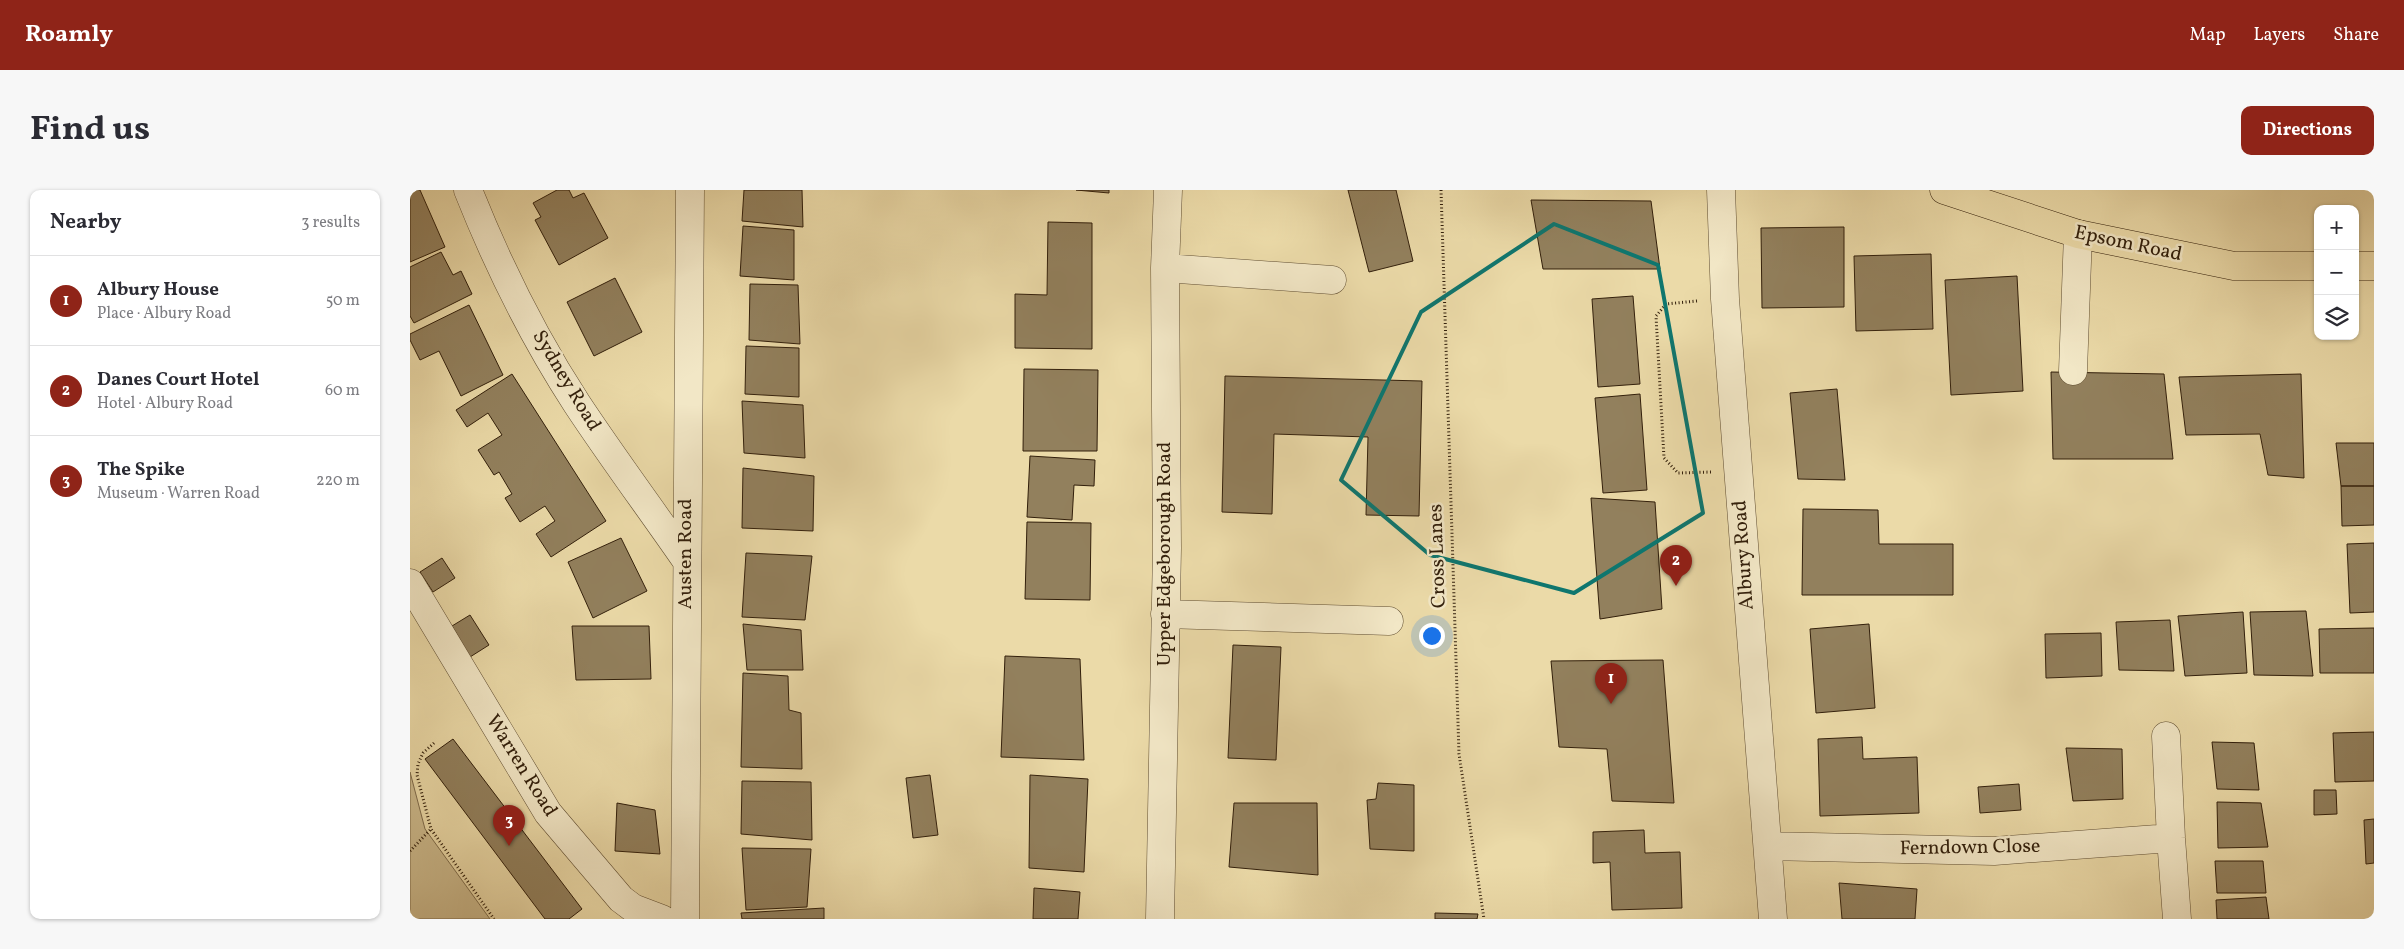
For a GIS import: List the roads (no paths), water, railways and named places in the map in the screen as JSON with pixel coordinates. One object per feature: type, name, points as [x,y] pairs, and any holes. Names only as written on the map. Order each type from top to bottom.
[{"type":"main road","name":"Epsom Road","points":[[1944,190],[2078,234],[2234,266],[2314,266]]},
{"type":"main road","points":[[2359,266],[2374,266]]},
{"type":"street","name":"Sydney Road","points":[[468,190],[485,231],[524,311],[576,403],[686,560]]},
{"type":"street","name":"Austen Road","points":[[684,919],[690,190]]},
{"type":"street","name":"Upper Edgeborough Road","points":[[1160,919],[1165,614],[1165,268],[1168,190]]},
{"type":"street","name":"Albury Road","points":[[1721,190],[1725,298],[1764,812],[1769,846],[1774,919]]},
{"type":"street","points":[[2072,371],[2078,234]]},
{"type":"street","points":[[1165,268],[1332,280]]},
{"type":"street","name":"Warren Road","points":[[410,583],[548,813],[621,899],[633,908],[662,919]]},
{"type":"street","points":[[1165,614],[1390,621]]},
{"type":"street","points":[[2166,736],[2171,838],[2178,919]]},
{"type":"street","name":"Ferndown Close","points":[[1769,846],[1994,851],[2171,838]]},
{"type":"place","name":"Danes Court Hotel","points":[[1676,586]]},
{"type":"place","name":"Albury House","points":[[1611,704]]},
{"type":"place","name":"The Spike","points":[[509,846]]}]
